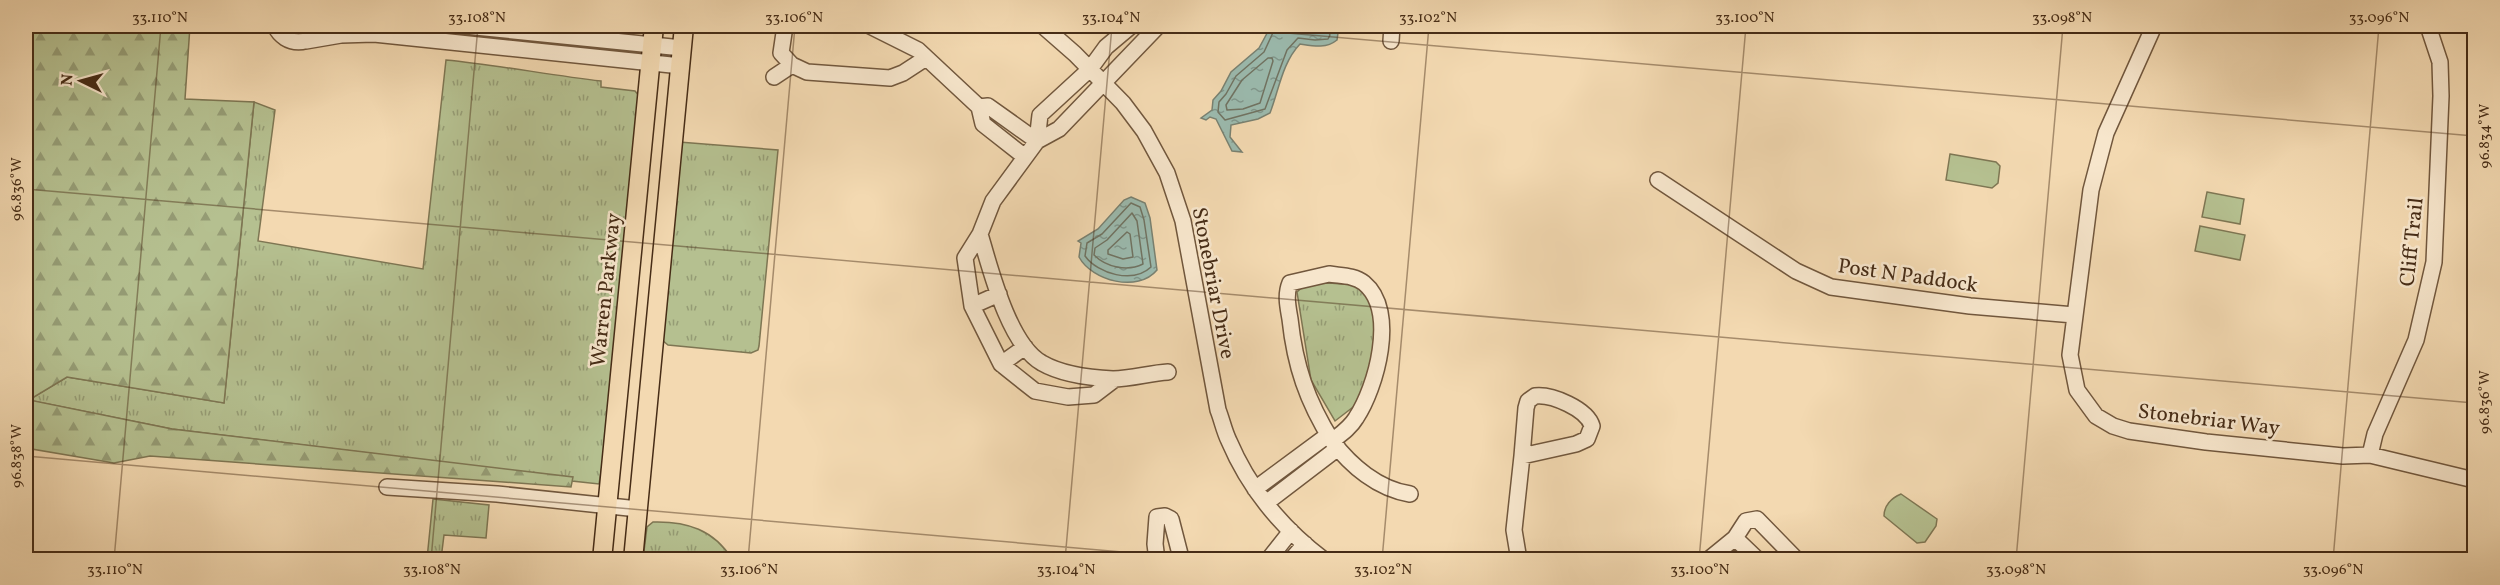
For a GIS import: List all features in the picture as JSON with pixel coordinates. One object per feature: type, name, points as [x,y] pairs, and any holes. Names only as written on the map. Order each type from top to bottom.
[{"type":"main road","name":"Warren Parkway","points":[[602,560],[654,26]]},
{"type":"main road","points":[[633,560],[684,26]]},
{"type":"main road","points":[[622,349],[654,348]]},
{"type":"street","points":[[268,26],[293,42],[357,34],[421,32],[682,57]]},
{"type":"street","points":[[306,41],[316,35],[322,26]]},
{"type":"street","points":[[465,26],[651,54]]},
{"type":"street","points":[[785,26],[781,53],[792,65],[807,72],[890,78],[903,73],[926,58]]},
{"type":"street","points":[[870,26],[918,51],[979,108],[983,124],[1025,157]]},
{"type":"street","name":"Stonebriar Drive","points":[[1042,26],[1090,69],[1123,103],[1144,131],[1167,173],[1183,221],[1218,410],[1228,440],[1255,489],[1266,503],[1291,531],[1324,560]]},
{"type":"street","points":[[1037,141],[1040,115],[1090,69],[1106,47],[1131,26]]},
{"type":"street","points":[[1115,379],[1095,395],[1068,397],[1035,391],[1001,364],[972,306],[965,258],[980,234],[993,201],[1037,141],[1059,129],[1158,26]]},
{"type":"street","name":"Stonebriar Way","points":[[2154,26],[2102,144],[2091,190],[2070,355],[2077,390],[2096,416],[2113,426],[2129,431],[2206,442],[2343,456],[2370,455],[2475,480]]},
{"type":"street","name":"Cliff Trail","points":[[2370,455],[2375,434],[2416,340],[2433,262],[2441,96],[2440,62],[2428,26]]},
{"type":"street","points":[[774,77],[792,65]]},
{"type":"street","points":[[979,108],[988,106],[1037,141]]},
{"type":"street","name":"Post N Paddock","points":[[1658,180],[1796,271],[1831,287],[1970,306],[2074,315]]},
{"type":"street","points":[[980,234],[999,294],[1020,342],[1041,363],[1074,373],[1115,379],[1168,372]]},
{"type":"street","points":[[1266,503],[1333,441],[1355,420],[1371,390],[1382,331],[1380,307],[1369,289],[1353,277],[1329,274],[1295,280],[1290,283],[1287,291],[1292,340],[1302,384],[1333,441],[1371,480],[1410,494]]},
{"type":"street","points":[[972,306],[999,294]]},
{"type":"street","points":[[1001,364],[1025,347]]},
{"type":"street","points":[[1520,560],[1514,530],[1526,408],[1528,401],[1535,396],[1551,398],[1582,411],[1591,421],[1592,426],[1587,439],[1576,444],[1522,456]]},
{"type":"street","points":[[1255,489],[1333,441]]},
{"type":"street","points":[[387,487],[497,494],[638,509]]},
{"type":"street","points":[[1157,560],[1156,517],[1165,516],[1171,519],[1182,557]]},
{"type":"street","points":[[1708,560],[1735,538],[1746,520],[1757,519],[1797,560]]},
{"type":"street","points":[[1268,560],[1291,531]]},
{"type":"street","points":[[1735,538],[1758,560]]},
{"type":"street","points":[[1291,560],[1305,544]]},
{"type":"street","points":[[1165,560],[1172,554],[1182,557]]},
{"type":"green space","points":[[26,26],[190,26],[185,99],[254,102],[224,403],[67,377],[29,400],[172,429],[573,477],[571,487],[150,456],[114,463],[26,448]]},
{"type":"green space","points":[[446,60],[601,81],[601,87],[635,91],[640,97],[607,437],[599,484],[572,481],[572,478],[172,429],[28,400],[67,377],[224,403],[254,102],[275,110],[258,241],[423,269]]},
{"type":"green space","points":[[679,142],[778,150],[759,346],[758,350],[751,353],[668,345],[662,340]]},
{"type":"green space","points":[[1950,154],[1996,162],[2000,166],[1998,183],[1992,188],[1946,180]]},
{"type":"green space","points":[[2207,192],[2244,199],[2240,224],[2202,217]]},
{"type":"green space","points":[[2200,226],[2245,235],[2240,260],[2195,251]]},
{"type":"green space","points":[[1306,284],[1354,285],[1368,293],[1378,324],[1366,384],[1357,404],[1335,421],[1311,380],[1297,292]]},
{"type":"green space","points":[[1901,494],[1937,519],[1936,526],[1925,542],[1917,543],[1884,516],[1889,503]]},
{"type":"green space","points":[[433,499],[489,505],[486,538],[444,535],[441,559],[427,559]]},
{"type":"green space","points":[[653,522],[677,523],[698,529],[717,541],[732,559],[643,559],[647,527]]},
{"type":"water","points":[[1271,26],[1328,26],[1338,33],[1337,40],[1324,46],[1300,44],[1285,68],[1270,113],[1258,119],[1231,125],[1230,137],[1242,152],[1232,151],[1216,119],[1201,118],[1212,110],[1213,100],[1221,91],[1231,72],[1259,48]]},
{"type":"water","points":[[1131,197],[1145,203],[1150,218],[1157,270],[1149,277],[1139,281],[1127,282],[1104,278],[1085,265],[1079,257],[1081,243],[1078,241],[1098,229],[1124,200]]}]
